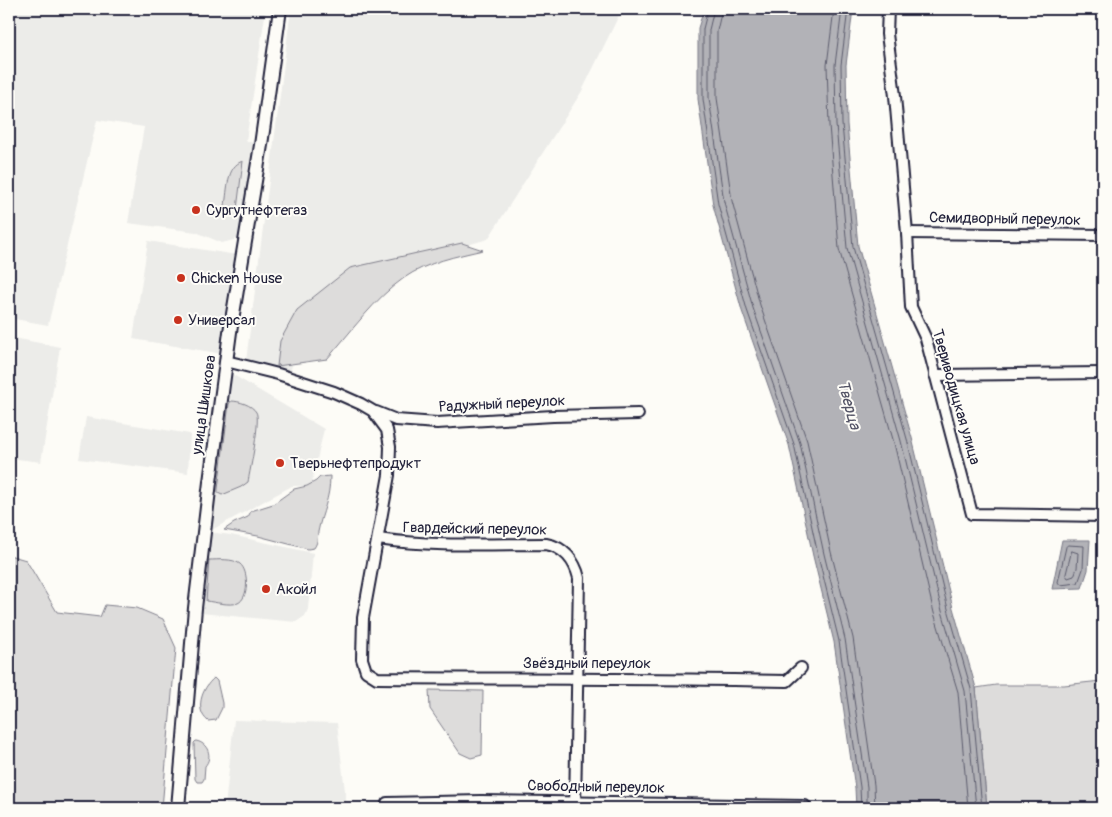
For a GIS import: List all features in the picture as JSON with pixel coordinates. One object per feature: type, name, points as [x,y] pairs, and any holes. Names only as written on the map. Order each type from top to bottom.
[{"type":"main road","name":"улица Шишкова","points":[[178,808],[201,552],[226,361],[261,145],[280,9]]},
{"type":"street","name":"Твериводицкая улица","points":[[888,9],[886,34],[895,96],[907,233],[911,307],[926,339],[972,514],[1103,516]]},
{"type":"street","name":"Семидворный переулок","points":[[907,233],[1103,235]]},
{"type":"street","name":"Радужный переулок","points":[[226,361],[278,374],[334,392],[370,410],[396,420],[437,423],[552,416],[638,414]]},
{"type":"street","points":[[935,375],[1103,373]]},
{"type":"street","points":[[370,410],[382,421],[387,430],[390,447],[388,483],[378,539]]},
{"type":"street","name":"Гвардейский переулок","points":[[378,539],[436,544],[546,544],[560,548],[575,565],[579,578],[578,679]]},
{"type":"street","name":"Звёздный переулок","points":[[378,539],[363,618],[362,659],[366,671],[377,678],[787,680],[801,668]]},
{"type":"street","points":[[575,805],[578,679]]},
{"type":"street","name":"Свободный переулок","points":[[387,803],[481,800],[575,805],[805,806]]},
{"type":"shaded area","points":[[9,9],[266,9],[246,141],[255,143],[241,238],[222,243],[196,232],[128,223],[144,127],[97,120],[48,325],[9,318]]},
{"type":"shaded area","points":[[291,9],[622,9],[582,91],[488,239],[394,266],[299,332],[291,370],[246,361]]},
{"type":"shaded area","points":[[243,161],[237,209],[232,211],[227,209],[225,205],[229,179],[233,168]]},
{"type":"shaded area","points":[[148,241],[237,255],[223,354],[133,339]]},
{"type":"shaded area","points":[[462,243],[483,250],[432,264],[404,278],[393,286],[363,316],[327,359],[277,366],[280,341],[297,310],[350,268]]},
{"type":"shaded area","points":[[9,337],[60,347],[41,462],[9,458]]},
{"type":"shaded area","points":[[230,373],[324,429],[311,486],[292,486],[208,532],[231,535],[313,553],[308,609],[305,616],[296,622],[200,613],[207,532]]},
{"type":"shaded area","points":[[231,401],[252,407],[256,412],[255,445],[248,482],[222,495],[218,493],[218,489],[229,404]]},
{"type":"shaded area","points":[[86,417],[190,434],[188,473],[79,459]]},
{"type":"shaded area","points":[[330,476],[327,499],[314,548],[308,549],[258,536],[224,530],[248,517],[251,511],[273,504],[294,489],[307,486],[320,477]]},
{"type":"shaded area","points":[[9,555],[26,560],[57,612],[100,617],[105,605],[137,608],[163,619],[176,648],[162,808],[9,808]]},
{"type":"shaded area","points":[[209,560],[233,561],[243,567],[246,578],[246,590],[242,600],[238,603],[226,604],[206,601]]},
{"type":"shaded area","points":[[214,678],[217,681],[222,708],[216,720],[208,721],[201,711],[201,699],[206,687]]},
{"type":"shaded area","points":[[1101,681],[1103,808],[987,808],[976,688],[996,685],[1064,685]]},
{"type":"shaded area","points":[[429,690],[483,691],[482,755],[471,758],[460,753],[430,709]]},
{"type":"shaded area","points":[[234,720],[337,723],[347,808],[225,808]]},
{"type":"shaded area","points":[[196,741],[204,744],[209,755],[202,782],[197,782],[195,779],[194,743]]},
{"type":"water","name":"Тверца","points":[[704,9],[853,9],[846,65],[847,124],[858,246],[912,438],[953,608],[976,688],[987,808],[856,808],[855,788],[834,642],[789,445],[742,311],[713,205],[698,99],[698,28]]},
{"type":"water","points":[[1062,540],[1090,540],[1088,570],[1082,588],[1052,589]]},
{"type":"place","name":"Сургутнефтегаз","points":[[196,210]]},
{"type":"place","name":"Chicken House","points":[[181,278]]},
{"type":"place","name":"Универсал","points":[[178,320]]},
{"type":"place","name":"Тверьнефтепродукт","points":[[280,463]]},
{"type":"place","name":"Акойл","points":[[266,589]]}]
